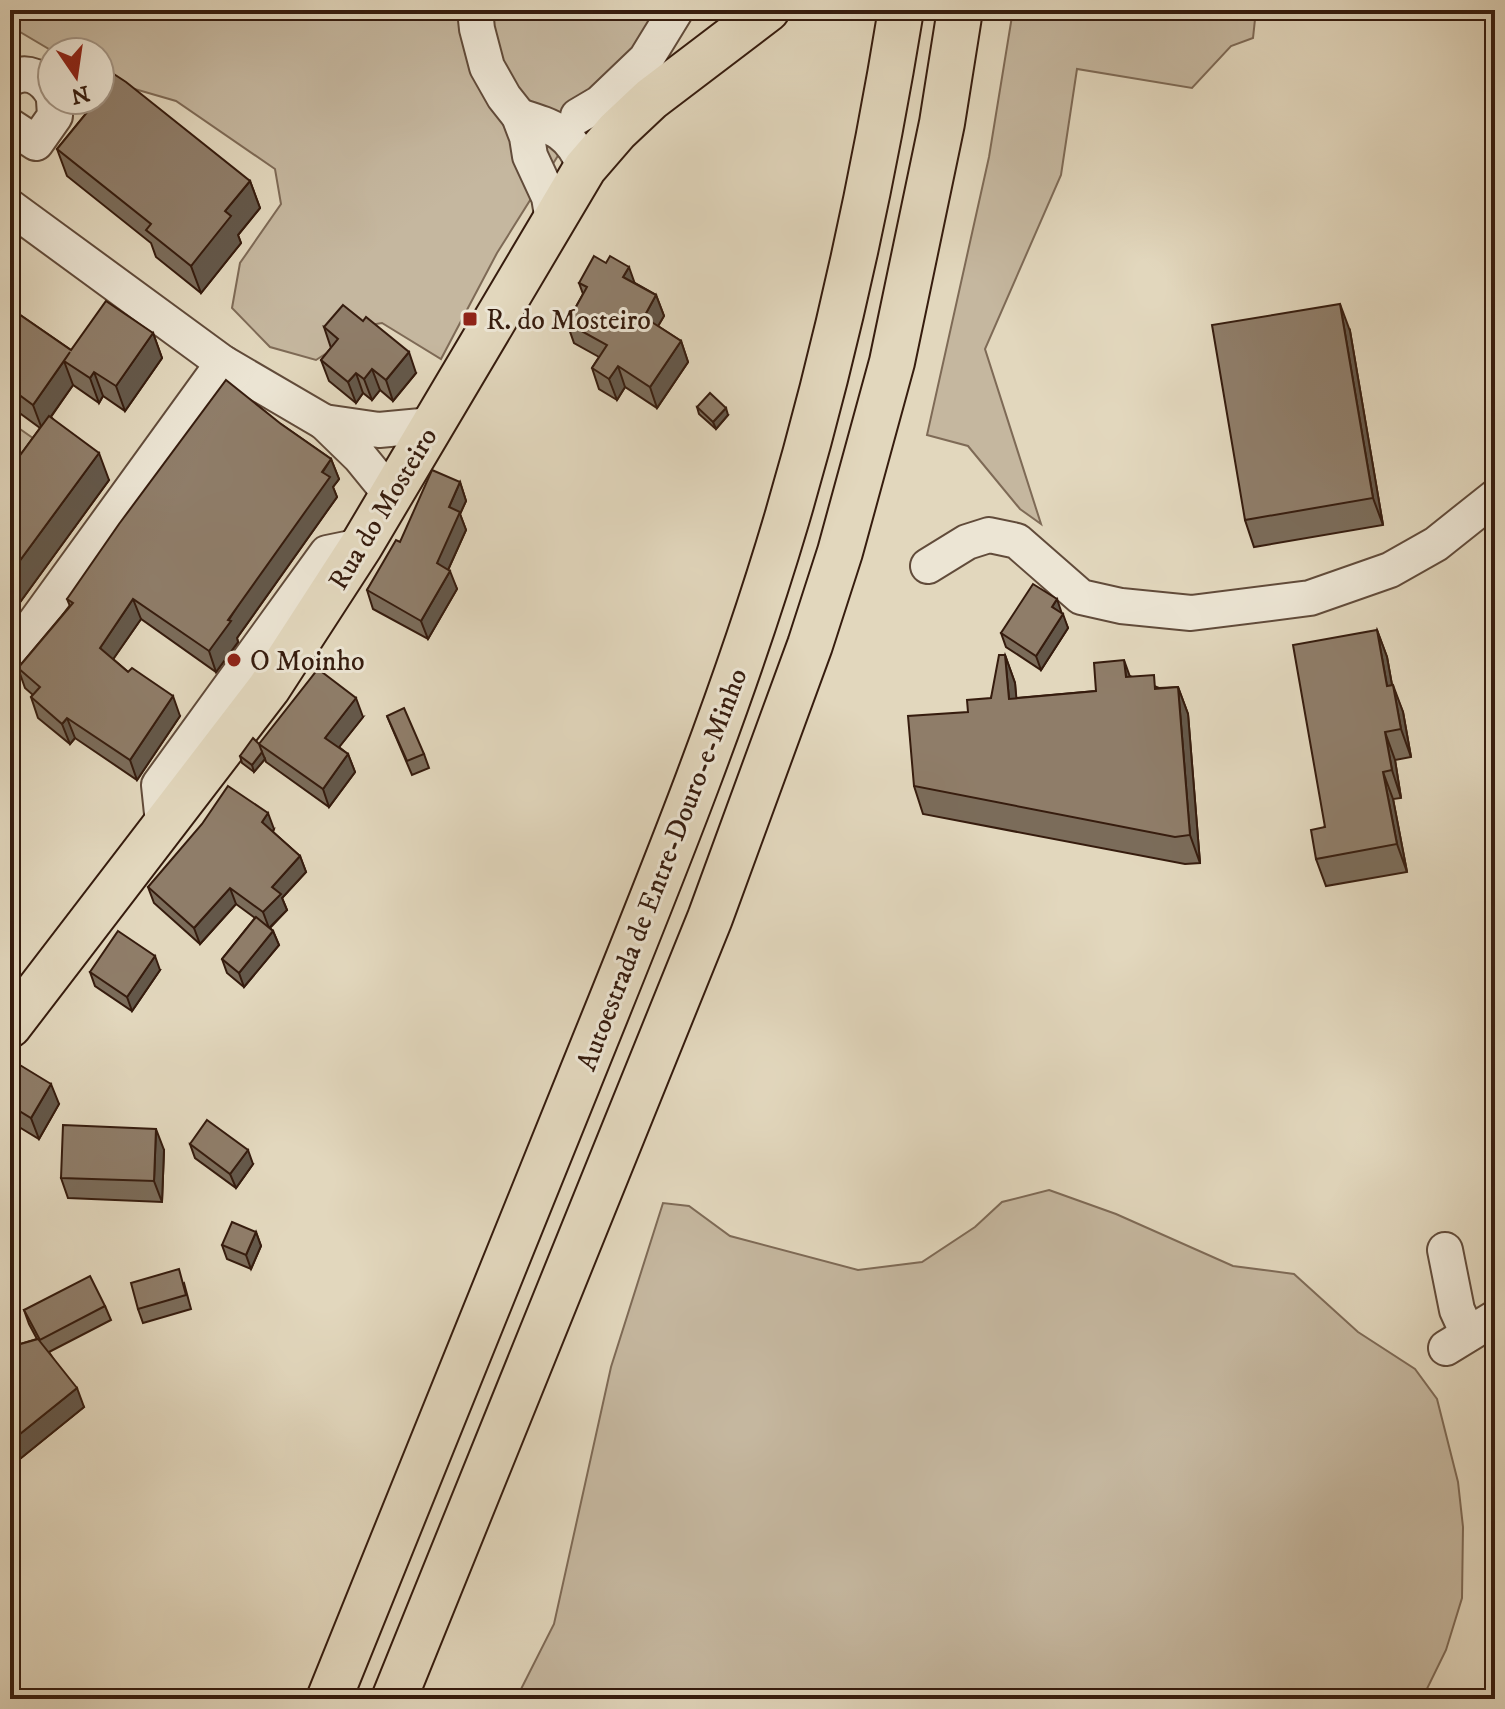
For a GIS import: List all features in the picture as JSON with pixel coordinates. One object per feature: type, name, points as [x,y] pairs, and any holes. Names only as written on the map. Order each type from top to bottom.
[{"type":"highway","name":"Autoestrada de Entre-Douro-e-Minho","points":[[329,1699],[638,934],[742,659],[786,521],[837,334],[879,142],[901,10]]},
{"type":"highway","points":[[394,1699],[745,828],[810,645],[840,552],[892,362],[942,123],[960,10]]},
{"type":"main road","name":"Rua do Mosteiro","points":[[10,1026],[269,688],[361,546],[585,168],[617,131],[651,99],[768,10]]},
{"type":"street","points":[[475,10],[487,67],[523,126],[530,156],[549,197],[553,221]]},
{"type":"street","points":[[578,116],[600,103],[646,59],[676,10]]},
{"type":"street","points":[[13,73],[36,77]]},
{"type":"street","points":[[523,126],[624,109],[651,99]]},
{"type":"street","points":[[10,126],[36,143],[55,116]]},
{"type":"street","points":[[523,126],[550,126],[568,137],[578,150],[585,168]]},
{"type":"street","points":[[10,207],[223,363],[324,422],[360,457],[391,495]]},
{"type":"street","points":[[10,657],[223,363]]},
{"type":"street","points":[[324,422],[379,430],[432,425]]},
{"type":"street","points":[[928,566],[967,542],[989,535],[1017,541],[1081,597],[1121,606],[1191,613],[1310,598],[1390,570],[1436,544],[1495,497]]},
{"type":"street","points":[[1445,1250],[1457,1310],[1470,1333]]},
{"type":"shaded area","points":[[10,10],[703,10],[603,84],[497,253],[441,359],[382,323],[370,325],[316,360],[270,347],[232,308],[240,263],[281,204],[275,169],[176,101],[116,84],[116,36],[36,36],[36,41],[10,26]]},
{"type":"shaded area","points":[[1013,10],[1256,10],[1253,38],[1231,46],[1192,88],[1077,69],[1061,175],[985,349],[1041,524],[1020,509],[968,446],[927,435],[989,157]]},
{"type":"shaded area","points":[[10,422],[37,441],[10,481]]},
{"type":"shaded area","points":[[1049,1190],[1116,1214],[1233,1266],[1294,1274],[1358,1332],[1415,1369],[1437,1399],[1458,1482],[1463,1527],[1462,1598],[1446,1650],[1422,1699],[516,1699],[554,1624],[611,1367],[663,1203],[689,1206],[730,1236],[858,1270],[922,1262],[975,1227],[1002,1202]]},
{"type":"building","points":[[116,75],[250,181],[225,211],[231,216],[191,266],[146,230],[151,224],[57,149],[84,116],[116,116]]},
{"type":"building","points":[[594,256],[606,263],[610,256],[629,267],[623,277],[656,295],[644,317],[681,341],[650,387],[618,366],[609,379],[592,368],[607,345],[567,323],[587,287],[579,283]]},
{"type":"building","points":[[106,301],[153,333],[116,386],[94,372],[90,378],[64,361],[70,352],[33,405],[10,388],[10,308],[71,350]]},
{"type":"building","points":[[1340,304],[1373,498],[1245,520],[1212,325]]},
{"type":"building","points":[[343,305],[363,321],[366,317],[409,352],[386,380],[372,369],[364,379],[356,373],[348,382],[321,360],[338,339],[324,327]]},
{"type":"building","points":[[226,380],[331,459],[322,472],[330,477],[209,651],[133,599],[100,648],[128,672],[132,668],[173,696],[130,760],[67,718],[62,724],[31,697],[40,687],[18,668],[73,603],[67,599]]},
{"type":"building","points":[[710,393],[726,408],[713,422],[697,407]]},
{"type":"building","points":[[49,416],[99,453],[10,574],[10,469]]},
{"type":"building","points":[[432,470],[460,482],[449,507],[460,512],[437,563],[450,571],[421,621],[367,590],[396,540],[400,542]]},
{"type":"building","points":[[1033,584],[1057,599],[1052,607],[1063,614],[1036,656],[1001,633]]},
{"type":"building","points":[[1377,630],[1387,686],[1393,685],[1401,729],[1385,732],[1392,770],[1383,772],[1397,844],[1316,859],[1311,830],[1325,827],[1293,645]]},
{"type":"building","points":[[999,655],[1005,655],[1009,699],[1096,691],[1094,663],[1124,660],[1126,677],[1154,675],[1155,689],[1178,687],[1190,835],[1175,837],[914,786],[908,716],[968,712],[967,700],[991,698]]},
{"type":"building","points":[[318,669],[356,698],[325,738],[348,754],[323,789],[259,744]]},
{"type":"building","points":[[404,708],[424,754],[407,761],[387,716]]},
{"type":"building","points":[[253,738],[262,752],[252,765],[240,756]]},
{"type":"building","points":[[228,786],[268,813],[262,822],[300,856],[272,887],[281,894],[263,912],[230,888],[194,928],[148,887],[202,824]]},
{"type":"building","points":[[256,917],[273,931],[239,973],[222,959]]},
{"type":"building","points":[[118,931],[155,956],[127,997],[90,972]]},
{"type":"building","points":[[10,1059],[51,1084],[31,1118],[10,1108]]},
{"type":"building","points":[[207,1120],[248,1150],[230,1174],[190,1144]]},
{"type":"building","points":[[63,1125],[156,1129],[154,1181],[61,1178]]},
{"type":"building","points":[[232,1222],[256,1232],[246,1255],[222,1245]]},
{"type":"building","points":[[179,1269],[186,1295],[138,1309],[131,1283]]},
{"type":"building","points":[[90,1276],[105,1306],[40,1340],[24,1310]]},
{"type":"building","points":[[38,1339],[77,1388],[10,1442],[10,1347]]},
{"type":"place","name":"R. do Mosteiro","points":[[470,319]]},
{"type":"place","name":"O Moinho","points":[[234,660]]}]
